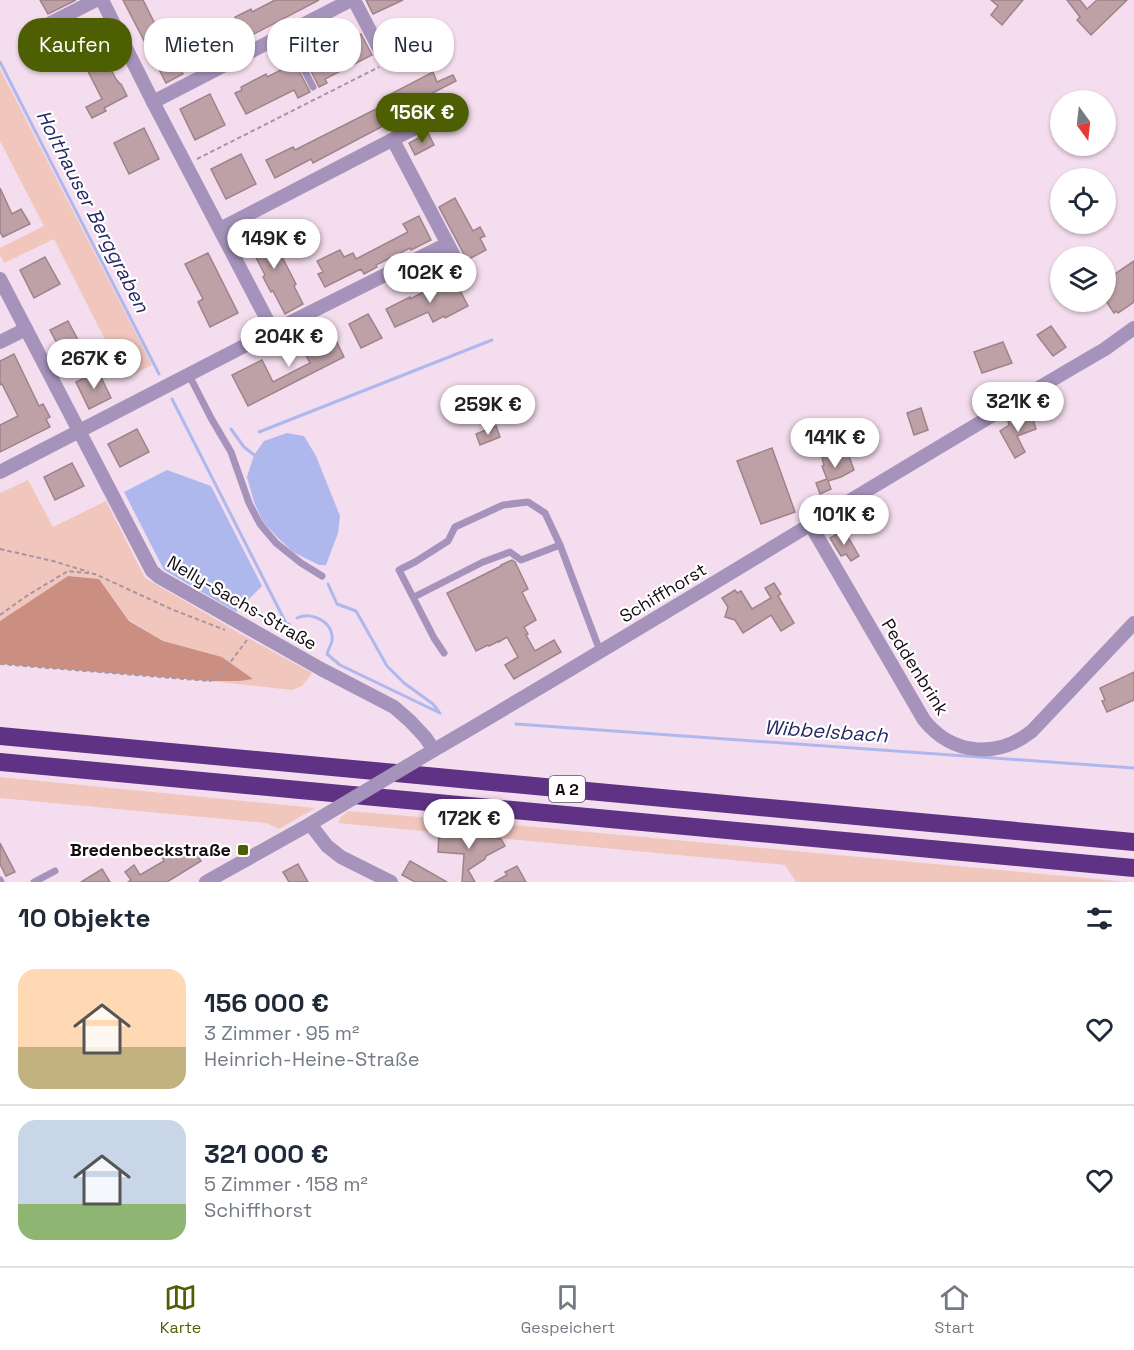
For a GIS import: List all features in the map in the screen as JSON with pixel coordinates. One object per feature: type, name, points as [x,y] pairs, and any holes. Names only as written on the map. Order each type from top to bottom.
[{"type":"highway","name":"A 2","points":[[0,736],[1134,842]]},
{"type":"highway","name":"A 2","points":[[0,762],[1134,868]]},
{"type":"street","points":[[61,18],[96,0]]},
{"type":"street","points":[[102,0],[273,331]]},
{"type":"street","points":[[315,18],[352,0],[373,38]]},
{"type":"street","points":[[153,102],[267,42]]},
{"type":"street","points":[[220,230],[440,116]]},
{"type":"street","points":[[393,140],[462,271]]},
{"type":"street","points":[[0,472],[447,244]]},
{"type":"street","name":"Nelly-Sachs-Straße","points":[[0,279],[152,571],[351,686],[394,707],[411,721],[434,750]]},
{"type":"street","name":"Schiffhorst","points":[[206,882],[308,827],[543,687],[810,524],[1105,349],[1134,328]]},
{"type":"street","points":[[0,342],[26,329]]},
{"type":"street","name":"Peddenbrink","points":[[810,524],[924,720],[943,738],[967,747],[990,749],[1021,740],[1040,723],[1134,622]]},
{"type":"street","points":[[308,827],[341,857],[390,882]]},
{"type":"lane","points":[[305,72],[313,87]]},
{"type":"lane","points":[[189,375],[231,452],[249,503],[260,524],[276,543],[322,576]]},
{"type":"lane","points":[[444,652],[434,638],[399,570],[448,541],[455,526],[503,505],[528,502],[545,513],[560,545],[600,651]]},
{"type":"lane","points":[[414,597],[483,562],[510,552],[521,560],[560,545]]},
{"type":"lane","points":[[34,882],[55,871]]},
{"type":"path","points":[[186,164],[373,69]]},
{"type":"path","points":[[0,549],[53,561],[95,574],[226,631]]},
{"type":"path","points":[[0,615],[68,571],[95,574]]},
{"type":"path","points":[[0,664],[210,681],[220,676],[254,631]]},
{"type":"shaded area","points":[[0,69],[152,365],[125,379],[54,239],[4,263],[0,255],[0,248],[44,226],[0,141]]},
{"type":"shaded area","points":[[28,480],[53,527],[106,501],[145,578],[312,673],[302,686],[292,690],[210,681],[252,679],[222,657],[163,641],[129,620],[99,579],[68,576],[0,621],[0,493]]},
{"type":"shaded area","points":[[68,576],[99,579],[129,621],[163,641],[222,657],[253,679],[210,681],[0,664],[0,621]]},
{"type":"shaded area","points":[[0,777],[315,808],[279,829],[267,823],[0,798]]},
{"type":"shaded area","points":[[348,811],[1128,882],[796,882],[785,865],[338,823]]},
{"type":"water","points":[[287,433],[304,436],[316,456],[340,516],[338,533],[326,565],[319,565],[293,552],[263,522],[254,502],[247,477],[254,455],[264,441]]},
{"type":"water","points":[[167,470],[211,486],[262,586],[236,612],[164,570],[124,492]]},
{"type":"building","points":[[40,0],[76,0],[48,14]]},
{"type":"building","points":[[123,0],[143,0],[152,18],[144,18],[144,41]]},
{"type":"building","points":[[275,0],[319,0],[285,18],[267,18],[267,27],[255,33],[255,18],[235,17],[251,9],[252,12]]},
{"type":"building","points":[[366,0],[403,0],[373,14]]},
{"type":"building","points":[[991,0],[1023,0],[1002,25],[991,15],[998,6]]},
{"type":"building","points":[[1067,0],[1080,0],[1087,9],[1097,0],[1127,0],[1091,35],[1077,20],[1080,17]]},
{"type":"building","points":[[361,34],[372,55],[361,61]]},
{"type":"building","points":[[88,72],[112,72],[127,96],[104,108],[106,111],[92,118],[86,107],[102,99]]},
{"type":"building","points":[[160,72],[182,72],[183,74],[166,83]]},
{"type":"building","points":[[277,72],[300,72],[310,92],[298,98],[294,90],[246,114],[235,93],[242,90],[241,87],[266,74],[267,77]]},
{"type":"building","points":[[312,72],[339,72],[325,79],[327,83],[319,87]]},
{"type":"building","points":[[433,72],[437,82],[453,75],[456,81],[382,119],[385,125],[313,163],[311,159],[275,178],[266,160],[293,147],[295,150],[386,104],[383,98]]},
{"type":"building","points":[[210,94],[225,125],[195,140],[180,109]]},
{"type":"building","points":[[144,128],[159,159],[129,174],[114,143]]},
{"type":"building","points":[[428,133],[434,145],[415,155],[409,143]]},
{"type":"building","points":[[241,154],[256,184],[226,199],[211,169]]},
{"type":"building","points":[[0,188],[12,214],[21,209],[30,224],[3,237],[0,232]]},
{"type":"building","points":[[455,198],[473,231],[480,227],[485,236],[480,238],[486,250],[467,260],[439,207]]},
{"type":"building","points":[[419,216],[431,240],[376,265],[377,267],[364,274],[361,269],[325,287],[318,274],[323,272],[317,261],[340,250],[344,257],[353,253],[356,259],[408,232],[403,224]]},
{"type":"building","points":[[256,223],[268,246],[271,245],[277,257],[281,255],[296,284],[294,286],[303,304],[285,314],[263,277],[265,275],[242,230]]},
{"type":"building","points":[[208,253],[238,313],[210,327],[198,302],[203,299],[185,264]]},
{"type":"building","points":[[45,257],[60,284],[34,298],[20,270]]},
{"type":"building","points":[[1134,261],[1134,302],[1118,313],[1116,311],[1116,273]]},
{"type":"building","points":[[453,277],[468,306],[433,322],[428,312],[395,327],[386,309]]},
{"type":"building","points":[[368,314],[382,338],[361,348],[349,324]]},
{"type":"building","points":[[68,321],[86,355],[68,364],[50,330]]},
{"type":"building","points":[[329,326],[344,357],[248,406],[232,375],[262,360],[273,382],[310,363],[299,341]]},
{"type":"building","points":[[1051,326],[1066,347],[1053,356],[1037,335]]},
{"type":"building","points":[[1003,342],[1012,363],[982,373],[974,352]]},
{"type":"building","points":[[14,354],[39,406],[43,404],[50,417],[46,419],[50,427],[0,452],[0,425],[18,416],[2,384],[0,385],[0,361]]},
{"type":"building","points":[[98,371],[111,398],[89,409],[76,382]]},
{"type":"building","points":[[921,408],[928,430],[914,435],[907,413]]},
{"type":"building","points":[[1031,413],[1036,429],[1017,436],[1025,452],[1015,458],[1000,431],[1009,425],[1008,421]]},
{"type":"building","points":[[496,426],[500,437],[480,445],[476,434]]},
{"type":"building","points":[[137,429],[149,452],[120,467],[108,444]]},
{"type":"building","points":[[772,448],[795,512],[761,524],[737,461]]},
{"type":"building","points":[[847,451],[854,470],[828,481],[831,489],[820,494],[816,483],[827,479],[822,466],[824,465],[822,458]]},
{"type":"building","points":[[72,463],[84,486],[55,500],[44,477]]},
{"type":"building","points":[[844,530],[859,556],[851,561],[846,554],[841,556],[830,538]]},
{"type":"building","points":[[512,560],[528,589],[522,592],[536,620],[524,627],[528,634],[526,635],[535,651],[554,640],[561,652],[514,679],[505,665],[518,657],[507,637],[476,651],[447,593]]},
{"type":"building","points":[[774,583],[781,594],[778,596],[794,623],[781,631],[771,615],[743,633],[735,620],[725,617],[728,607],[722,598],[735,590],[737,593],[741,591],[752,609],[771,598],[765,588]]},
{"type":"building","points":[[1134,672],[1134,700],[1107,712],[1100,688]]},
{"type":"building","points":[[439,834],[501,839],[505,846],[486,856],[468,870],[475,882],[462,882],[464,854],[438,852]]},
{"type":"building","points":[[0,843],[15,872],[6,876],[0,864]]},
{"type":"building","points":[[174,850],[177,854],[183,850],[187,857],[195,852],[201,861],[167,882],[128,882],[131,880],[125,872],[134,865],[140,875],[164,861],[162,857]]},
{"type":"building","points":[[410,861],[447,882],[415,882],[402,875]]},
{"type":"building","points":[[298,864],[308,882],[289,882],[283,872]]},
{"type":"building","points":[[517,866],[526,882],[494,882],[507,875],[505,872]]},
{"type":"building","points":[[102,869],[110,882],[81,882]]},
{"type":"waterway","name":"Holthauser Berggraben","points":[[0,62],[159,374]]},
{"type":"waterway","points":[[259,432],[492,340]]},
{"type":"waterway","name":"Holthauser Berggraben","points":[[172,399],[287,625],[289,624]]},
{"type":"waterway","points":[[231,429],[244,447],[254,455]]},
{"type":"waterway","points":[[328,584],[337,604],[356,611],[387,666],[404,683],[433,704],[439,712]]},
{"type":"waterway","points":[[252,607],[276,625],[285,628],[288,625]]},
{"type":"waterway","name":"Wibbelsbach","points":[[297,618],[315,617],[326,624],[332,634],[327,654],[340,665],[440,713]]},
{"type":"waterway","name":"Wibbelsbach","points":[[516,724],[1134,768]]},
{"type":"place","name":"Bredenbeckstraße","points":[[243,850]]}]
